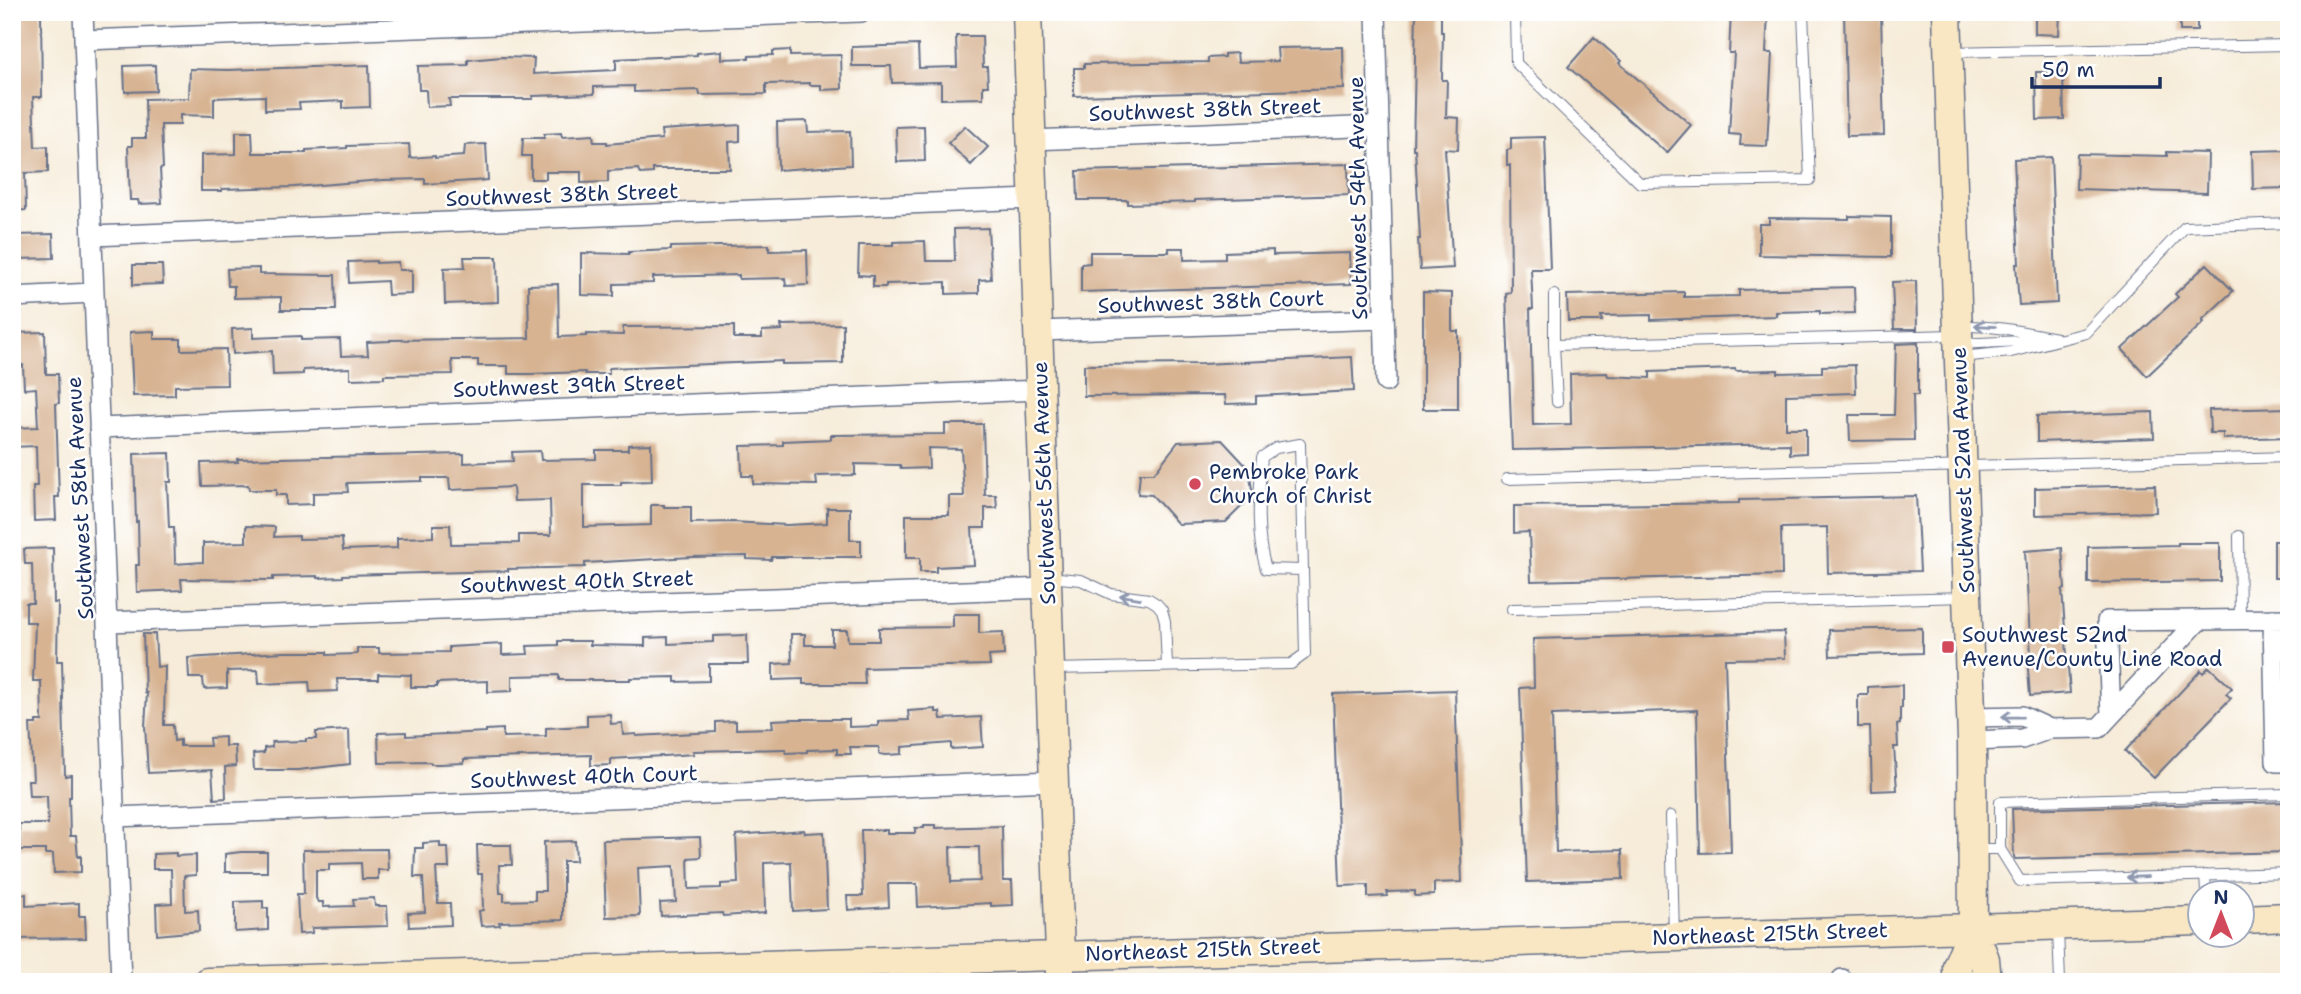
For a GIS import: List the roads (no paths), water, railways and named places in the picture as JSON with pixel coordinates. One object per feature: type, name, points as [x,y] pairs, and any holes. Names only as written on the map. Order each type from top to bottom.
[{"type":"street","name":"Southwest 58th Avenue","points":[[83,12],[121,982]]},
{"type":"street","points":[[84,40],[861,12]]},
{"type":"street","name":"Southwest 56th Avenue","points":[[1027,12],[1060,968]]},
{"type":"street","name":"Southwest 54th Avenue","points":[[1376,12],[1386,382]]},
{"type":"street","name":"Southwest 52nd Avenue","points":[[1948,12],[1972,729],[1986,849],[1973,928]]},
{"type":"street","name":"Southwest 38th Street","points":[[1032,140],[1380,126]]},
{"type":"street","name":"Southwest 38th Street","points":[[92,236],[1034,199]]},
{"type":"street","points":[[12,297],[93,293]]},
{"type":"street","name":"Southwest 38th Court","points":[[1039,331],[1384,319]]},
{"type":"street","name":"Southwest 39th Street","points":[[99,428],[1041,390]]},
{"type":"street","name":"Southwest 40th Street","points":[[108,622],[1048,583]]},
{"type":"street","points":[[2111,715],[2107,621],[2281,619],[2276,762],[2289,762]]},
{"type":"street","points":[[1972,729],[2022,716],[2050,729],[2099,727],[2199,620]]},
{"type":"street","name":"Southwest 40th Court","points":[[114,817],[1055,781]]},
{"type":"street","points":[[2256,918],[2289,917]]},
{"type":"street","name":"Northeast 215th Street","points":[[207,982],[1060,968],[1674,936],[2186,921]]},
{"type":"street","points":[[1957,982],[1957,966],[1973,928]]},
{"type":"street","points":[[1973,928],[1986,959],[1987,982]]},
{"type":"lane","points":[[1515,12],[1516,63],[1640,184],[1810,180],[1803,12]]},
{"type":"lane","points":[[1949,52],[2289,46]]},
{"type":"lane","points":[[1554,345],[2060,339],[2086,333],[2185,228],[2289,223]]},
{"type":"lane","points":[[1554,295],[1557,402]]},
{"type":"lane","points":[[1959,340],[1986,326],[2060,339]]},
{"type":"lane","points":[[1051,669],[1291,664],[1305,654],[1303,570],[1301,514],[1300,444],[1276,448],[1262,457],[1258,504],[1260,548],[1266,569],[1303,570]]},
{"type":"lane","points":[[1507,479],[2289,457]]},
{"type":"lane","points":[[2239,536],[2240,620]]},
{"type":"lane","points":[[1048,583],[1081,580],[1111,594],[1149,600],[1157,604],[1165,621],[1167,666]]},
{"type":"lane","points":[[1512,608],[1967,597]]},
{"type":"lane","points":[[2289,794],[2000,802],[1986,849],[2020,881],[2289,873]]},
{"type":"lane","points":[[1671,816],[1674,936]]},
{"type":"lane","points":[[2058,925],[2060,982]]},
{"type":"place","name":"Pembroke Park Church of Christ","points":[[1195,484]]},
{"type":"place","name":"Southwest 52nd Avenue/County Line Road","points":[[1948,647]]}]
